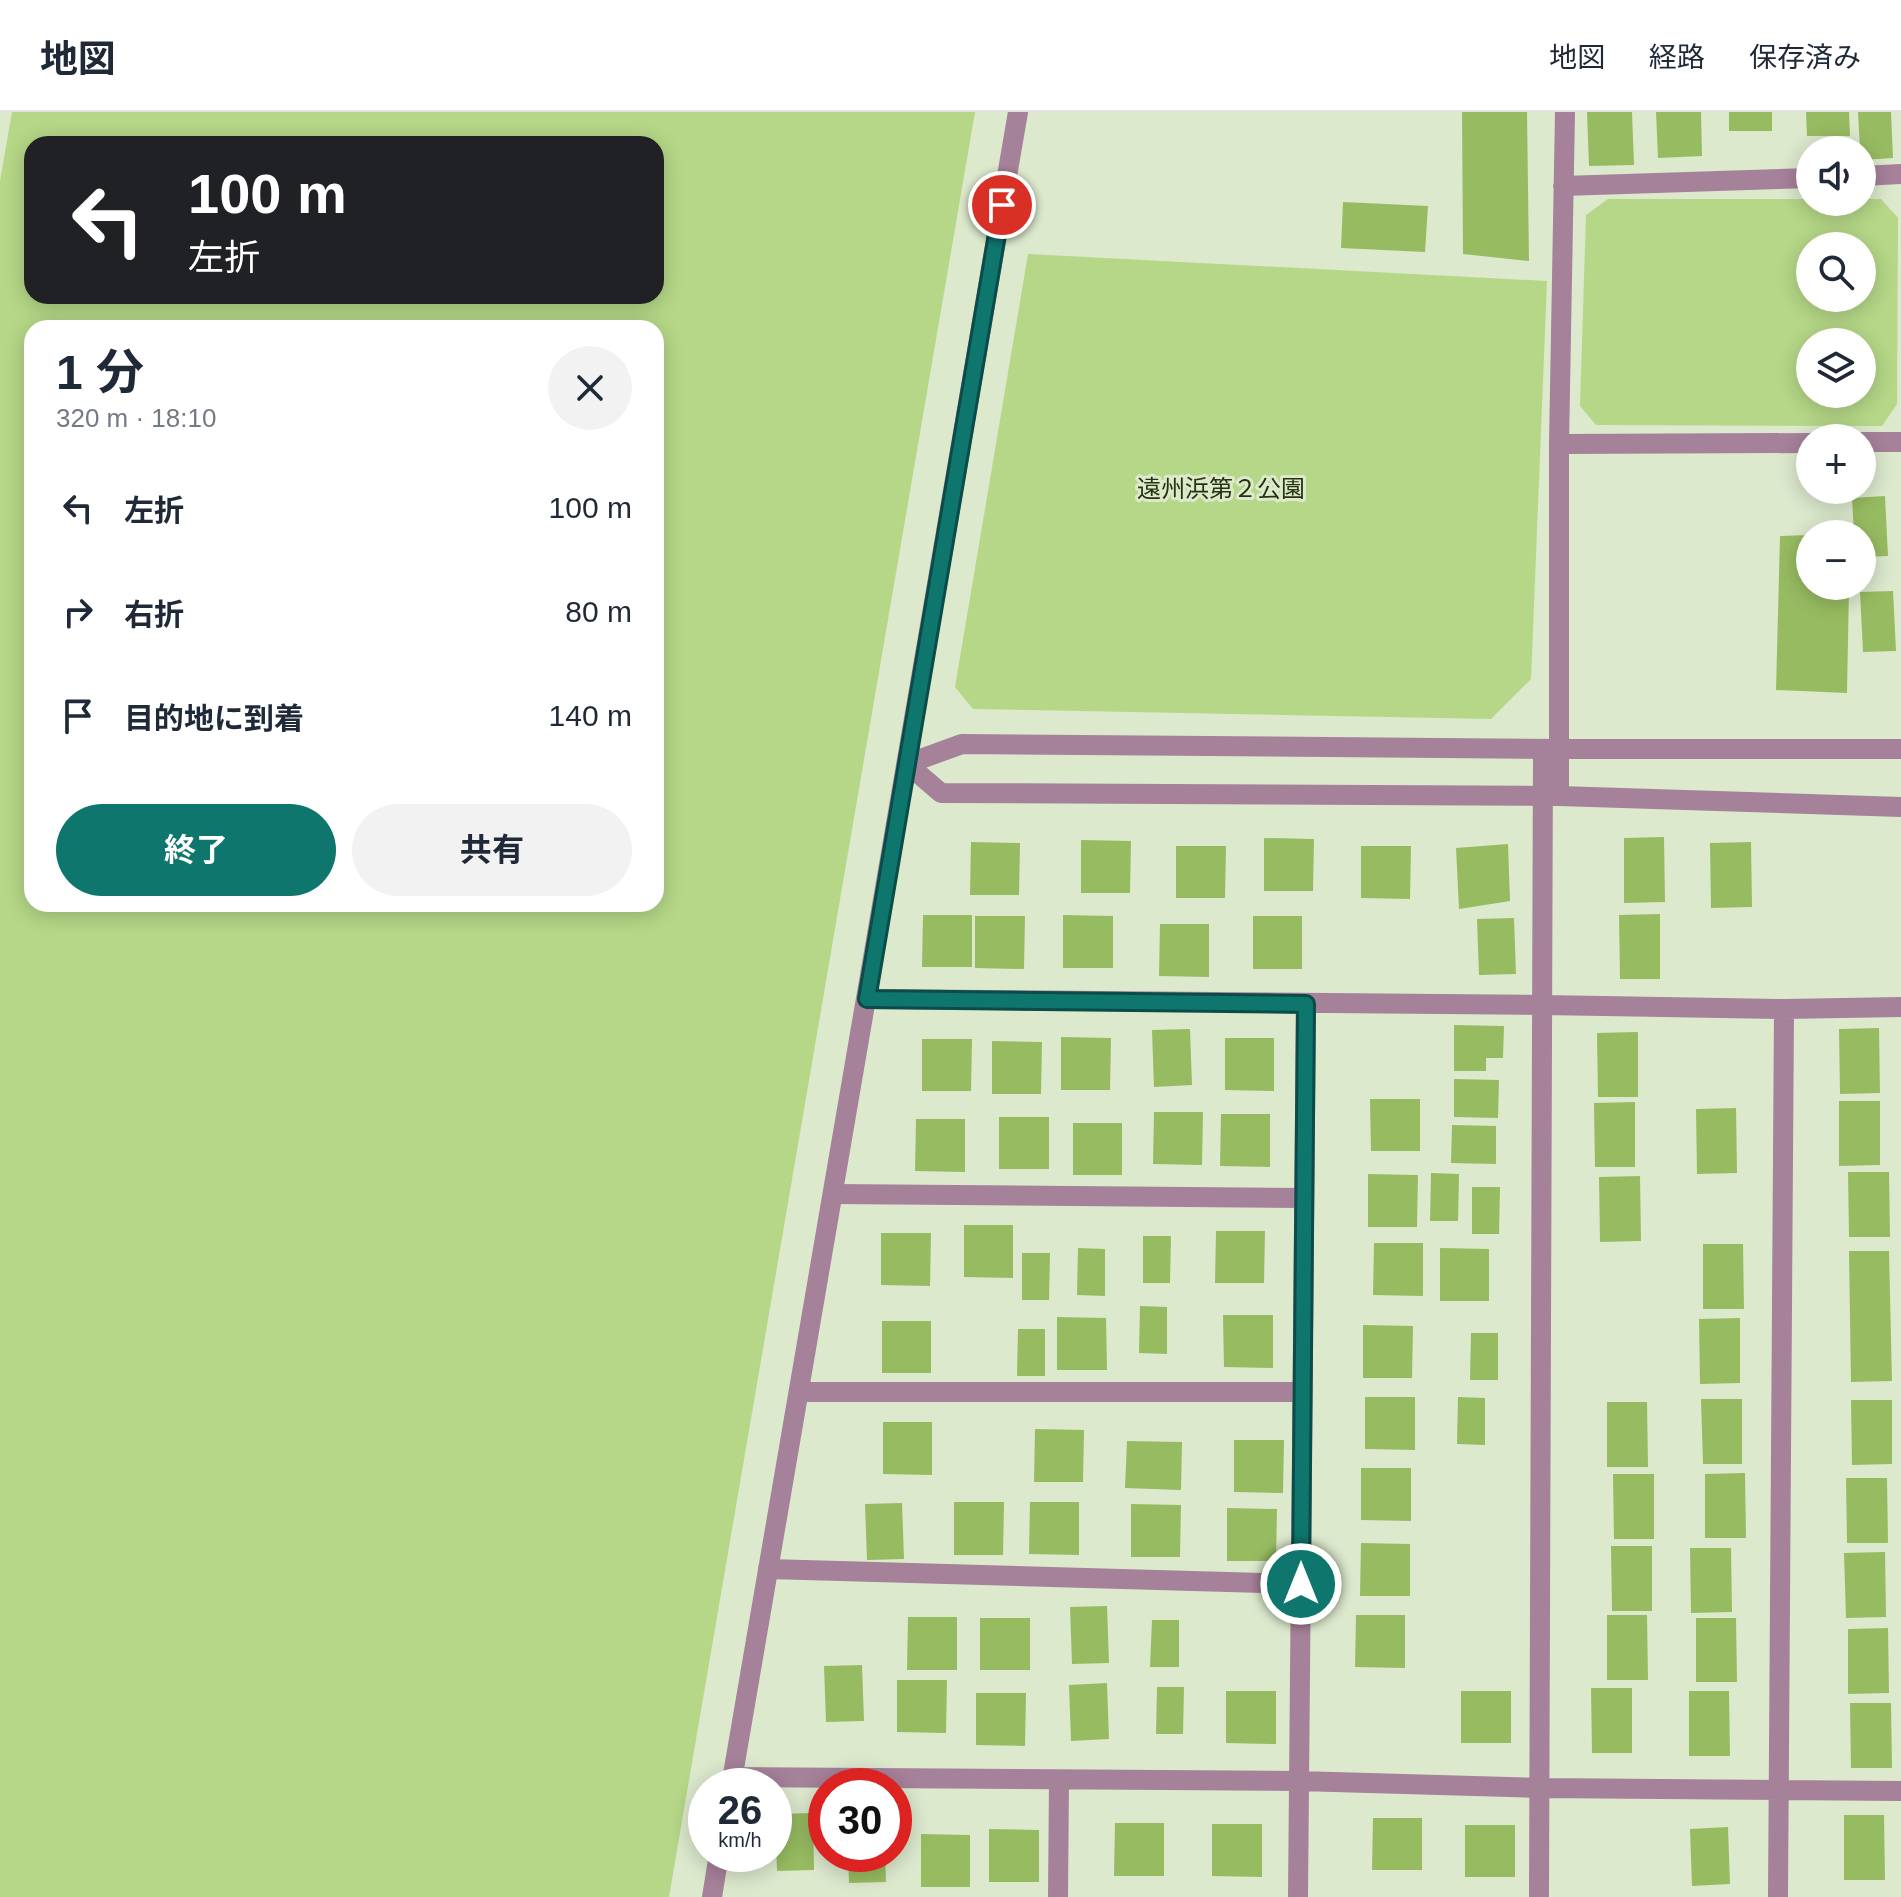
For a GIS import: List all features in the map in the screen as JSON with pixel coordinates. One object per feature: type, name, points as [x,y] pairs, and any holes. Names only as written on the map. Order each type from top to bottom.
[{"type":"street","points":[[734,1768],[1018,112]]},
{"type":"street","points":[[1539,1897],[1542,1005],[1551,796],[1565,112]]},
{"type":"street","points":[[1876,175],[1901,174]]},
{"type":"street","points":[[1563,186],[1796,178]]},
{"type":"street","points":[[1876,442],[1901,442]]},
{"type":"street","points":[[1559,444],[1796,443]]},
{"type":"street","points":[[907,764],[962,744],[1901,749]]},
{"type":"street","points":[[907,764],[941,793],[1551,796],[1901,807]]},
{"type":"street","points":[[867,999],[1784,1009],[1901,1007]]},
{"type":"street","points":[[1298,1897],[1306,1004]]},
{"type":"street","points":[[1778,1897],[1784,1009]]},
{"type":"street","points":[[833,1194],[1304,1198]]},
{"type":"street","points":[[799,1392],[1302,1392]]},
{"type":"street","points":[[768,1569],[1301,1584]]},
{"type":"street","points":[[1058,1897],[1059,1780]]},
{"type":"street","points":[[792,1781],[1299,1781],[1541,1788],[1901,1791]]},
{"type":"street","points":[[712,1897],[716,1872]]},
{"type":"green space","points":[[12,112],[975,112],[691,1768],[688,1768],[688,1786],[669,1897],[0,1897],[0,181]]},
{"type":"green space","points":[[1608,199],[1796,199],[1796,216],[1876,216],[1876,199],[1881,199],[1898,218],[1897,404],[1882,426],[1596,425],[1580,406],[1586,215]]},
{"type":"green space","name":"遠州浜第２公園","points":[[1028,254],[1547,281],[1531,679],[1491,719],[973,709],[955,687]]},
{"type":"building","points":[[1462,112],[1527,112],[1529,261],[1463,254]]},
{"type":"building","points":[[1587,112],[1632,112],[1634,165],[1589,166]]},
{"type":"building","points":[[1656,112],[1701,112],[1702,156],[1658,158]]},
{"type":"building","points":[[1729,112],[1772,112],[1772,131],[1729,131]]},
{"type":"building","points":[[1806,112],[1849,112],[1850,136],[1807,136]]},
{"type":"building","points":[[1858,112],[1891,112],[1893,158],[1876,159],[1876,136],[1859,136]]},
{"type":"building","points":[[1343,202],[1428,206],[1425,252],[1341,248]]},
{"type":"building","points":[[1885,496],[1888,556],[1876,556],[1876,520],[1853,520],[1852,504],[1876,504],[1876,497]]},
{"type":"building","points":[[1796,535],[1796,600],[1849,600],[1847,693],[1776,690],[1780,536]]},
{"type":"building","points":[[1893,591],[1896,651],[1863,652],[1860,600],[1876,600],[1876,592]]},
{"type":"building","points":[[1664,837],[1665,902],[1624,903],[1624,838]]},
{"type":"building","points":[[1264,838],[1314,839],[1313,891],[1264,891]]},
{"type":"building","points":[[1081,840],[1131,841],[1130,893],[1081,893]]},
{"type":"building","points":[[971,842],[1020,843],[1019,895],[970,895]]},
{"type":"building","points":[[1751,842],[1752,907],[1711,908],[1710,843]]},
{"type":"building","points":[[1508,844],[1510,901],[1459,909],[1456,848]]},
{"type":"building","points":[[1176,846],[1226,846],[1225,898],[1176,898]]},
{"type":"building","points":[[1361,846],[1411,846],[1410,899],[1361,898]]},
{"type":"building","points":[[1660,914],[1660,979],[1620,979],[1619,915]]},
{"type":"building","points":[[923,915],[972,915],[972,967],[922,967]]},
{"type":"building","points":[[1063,915],[1113,916],[1113,968],[1063,968]]},
{"type":"building","points":[[975,916],[1025,916],[1024,969],[975,968]]},
{"type":"building","points":[[1253,916],[1302,916],[1302,969],[1253,969]]},
{"type":"building","points":[[1514,918],[1516,974],[1479,975],[1477,919]]},
{"type":"building","points":[[1160,924],[1209,924],[1209,977],[1159,976]]},
{"type":"building","points":[[1454,1025],[1504,1026],[1503,1058],[1486,1058],[1486,1071],[1454,1071]]},
{"type":"building","points":[[1879,1028],[1880,1093],[1840,1094],[1839,1029]]},
{"type":"building","points":[[1190,1029],[1192,1085],[1154,1087],[1152,1030]]},
{"type":"building","points":[[1638,1032],[1638,1097],[1598,1097],[1597,1033]]},
{"type":"building","points":[[1061,1037],[1111,1038],[1110,1090],[1061,1090]]},
{"type":"building","points":[[1225,1038],[1274,1038],[1274,1091],[1225,1090]]},
{"type":"building","points":[[922,1039],[972,1039],[971,1091],[922,1091]]},
{"type":"building","points":[[992,1041],[1042,1042],[1041,1094],[992,1094]]},
{"type":"building","points":[[1454,1079],[1499,1080],[1498,1118],[1454,1117]]},
{"type":"building","points":[[1370,1099],[1420,1099],[1420,1151],[1371,1151]]},
{"type":"building","points":[[1839,1101],[1880,1101],[1880,1165],[1839,1166]]},
{"type":"building","points":[[1635,1102],[1635,1167],[1595,1167],[1594,1103]]},
{"type":"building","points":[[1736,1108],[1737,1173],[1697,1174],[1696,1109]]},
{"type":"building","points":[[1154,1112],[1203,1112],[1202,1165],[1153,1164]]},
{"type":"building","points":[[1221,1114],[1270,1114],[1270,1167],[1220,1166]]},
{"type":"building","points":[[999,1117],[1049,1117],[1049,1169],[999,1169]]},
{"type":"building","points":[[916,1119],[965,1119],[965,1172],[915,1171]]},
{"type":"building","points":[[1073,1123],[1122,1123],[1122,1175],[1073,1175]]},
{"type":"building","points":[[1452,1125],[1496,1126],[1496,1164],[1451,1163]]},
{"type":"building","points":[[1848,1172],[1889,1172],[1890,1237],[1849,1237]]},
{"type":"building","points":[[1431,1173],[1459,1174],[1458,1221],[1430,1221]]},
{"type":"building","points":[[1368,1174],[1418,1175],[1417,1227],[1368,1227]]},
{"type":"building","points":[[1640,1176],[1641,1241],[1600,1242],[1599,1177]]},
{"type":"building","points":[[1472,1187],[1500,1187],[1499,1234],[1472,1234]]},
{"type":"building","points":[[964,1225],[1013,1225],[1013,1278],[964,1277]]},
{"type":"building","points":[[1216,1231],[1265,1231],[1264,1283],[1215,1283]]},
{"type":"building","points":[[881,1233],[931,1233],[930,1286],[881,1285]]},
{"type":"building","points":[[1143,1236],[1171,1236],[1170,1283],[1143,1283]]},
{"type":"building","points":[[1374,1243],[1423,1243],[1423,1296],[1373,1295]]},
{"type":"building","points":[[1703,1244],[1743,1244],[1744,1309],[1703,1309]]},
{"type":"building","points":[[1078,1248],[1105,1249],[1105,1296],[1077,1295]]},
{"type":"building","points":[[1440,1248],[1489,1249],[1489,1301],[1440,1301]]},
{"type":"building","points":[[1849,1251],[1889,1251],[1892,1381],[1851,1382]]},
{"type":"building","points":[[1022,1253],[1050,1253],[1049,1300],[1022,1300]]},
{"type":"building","points":[[1140,1306],[1167,1307],[1167,1354],[1139,1353]]},
{"type":"building","points":[[1223,1315],[1273,1315],[1273,1368],[1224,1367]]},
{"type":"building","points":[[1057,1317],[1106,1318],[1107,1370],[1057,1370]]},
{"type":"building","points":[[1740,1318],[1740,1383],[1700,1384],[1699,1319]]},
{"type":"building","points":[[882,1321],[931,1321],[931,1373],[882,1373]]},
{"type":"building","points":[[1363,1325],[1413,1326],[1412,1378],[1363,1378]]},
{"type":"building","points":[[1018,1329],[1045,1329],[1045,1376],[1017,1376]]},
{"type":"building","points":[[1471,1333],[1498,1333],[1498,1380],[1470,1380]]},
{"type":"building","points":[[1365,1397],[1415,1397],[1415,1450],[1365,1449]]},
{"type":"building","points":[[1458,1397],[1485,1398],[1485,1445],[1457,1444]]},
{"type":"building","points":[[1701,1399],[1742,1399],[1742,1464],[1703,1464]]},
{"type":"building","points":[[1851,1400],[1892,1400],[1892,1464],[1852,1465]]},
{"type":"building","points":[[1607,1402],[1647,1402],[1648,1467],[1607,1467]]},
{"type":"building","points":[[883,1422],[932,1422],[932,1475],[883,1474]]},
{"type":"building","points":[[1035,1429],[1084,1430],[1083,1482],[1034,1482]]},
{"type":"building","points":[[1234,1440],[1284,1440],[1283,1493],[1234,1492]]},
{"type":"building","points":[[1127,1441],[1182,1442],[1181,1490],[1125,1488]]},
{"type":"building","points":[[1361,1468],[1411,1468],[1411,1521],[1361,1520]]},
{"type":"building","points":[[1745,1473],[1746,1538],[1705,1538],[1705,1474]]},
{"type":"building","points":[[1613,1474],[1654,1474],[1654,1539],[1614,1539]]},
{"type":"building","points":[[1846,1478],[1887,1478],[1888,1543],[1847,1543]]},
{"type":"building","points":[[954,1502],[1004,1502],[1003,1555],[954,1555]]},
{"type":"building","points":[[1030,1502],[1079,1502],[1079,1555],[1029,1554]]},
{"type":"building","points":[[902,1503],[904,1559],[867,1560],[865,1504]]},
{"type":"building","points":[[1131,1504],[1181,1505],[1180,1557],[1131,1557]]},
{"type":"building","points":[[1227,1508],[1277,1509],[1276,1561],[1227,1561]]},
{"type":"building","points":[[1361,1543],[1410,1544],[1410,1596],[1360,1596]]},
{"type":"building","points":[[1611,1546],[1652,1546],[1652,1611],[1612,1611]]},
{"type":"building","points":[[1690,1548],[1731,1548],[1732,1612],[1691,1613]]},
{"type":"building","points":[[1885,1552],[1886,1617],[1846,1618],[1844,1553]]},
{"type":"building","points":[[1107,1606],[1109,1663],[1072,1664],[1070,1607]]},
{"type":"building","points":[[1356,1615],[1405,1615],[1405,1668],[1355,1667]]},
{"type":"building","points":[[1607,1615],[1647,1615],[1648,1680],[1607,1680]]},
{"type":"building","points":[[908,1617],[957,1617],[957,1670],[907,1670]]},
{"type":"building","points":[[980,1618],[1030,1618],[1030,1670],[980,1670]]},
{"type":"building","points":[[1696,1618],[1736,1618],[1737,1682],[1696,1682]]},
{"type":"building","points":[[1152,1620],[1179,1620],[1179,1667],[1150,1667]]},
{"type":"building","points":[[1888,1628],[1889,1693],[1848,1694],[1848,1629]]},
{"type":"building","points":[[862,1665],[864,1721],[826,1722],[824,1666]]},
{"type":"building","points":[[897,1680],[947,1680],[946,1733],[897,1732]]},
{"type":"building","points":[[1107,1683],[1109,1739],[1071,1741],[1069,1685]]},
{"type":"building","points":[[1157,1687],[1184,1687],[1183,1734],[1156,1734]]},
{"type":"building","points":[[1591,1688],[1632,1688],[1632,1753],[1592,1753]]},
{"type":"building","points":[[1226,1691],[1276,1691],[1276,1744],[1226,1743]]},
{"type":"building","points":[[1461,1691],[1511,1691],[1511,1743],[1461,1743]]},
{"type":"building","points":[[1689,1691],[1729,1691],[1730,1756],[1689,1756]]},
{"type":"building","points":[[976,1693],[1026,1693],[1025,1746],[976,1745]]},
{"type":"building","points":[[1850,1703],[1891,1703],[1892,1768],[1851,1768]]},
{"type":"building","points":[[808,1813],[808,1870],[792,1871],[792,1814]]},
{"type":"building","points":[[1844,1815],[1884,1815],[1885,1880],[1844,1880]]},
{"type":"building","points":[[1373,1818],[1422,1818],[1422,1870],[1372,1870]]},
{"type":"building","points":[[1115,1823],[1164,1823],[1164,1876],[1114,1876]]},
{"type":"building","points":[[1212,1824],[1262,1824],[1262,1877],[1212,1876]]},
{"type":"building","points":[[1465,1825],[1515,1825],[1515,1877],[1465,1877]]},
{"type":"building","points":[[1728,1827],[1730,1884],[1692,1886],[1690,1829]]},
{"type":"building","points":[[989,1829],[1039,1830],[1039,1882],[989,1882]]},
{"type":"building","points":[[921,1834],[970,1835],[970,1887],[921,1887]]},
{"type":"building","points":[[849,1872],[886,1872],[886,1882],[849,1883]]},
{"type":"route","points":[[1002,205],[867,999],[1306,1004],[1301,1584]]}]
